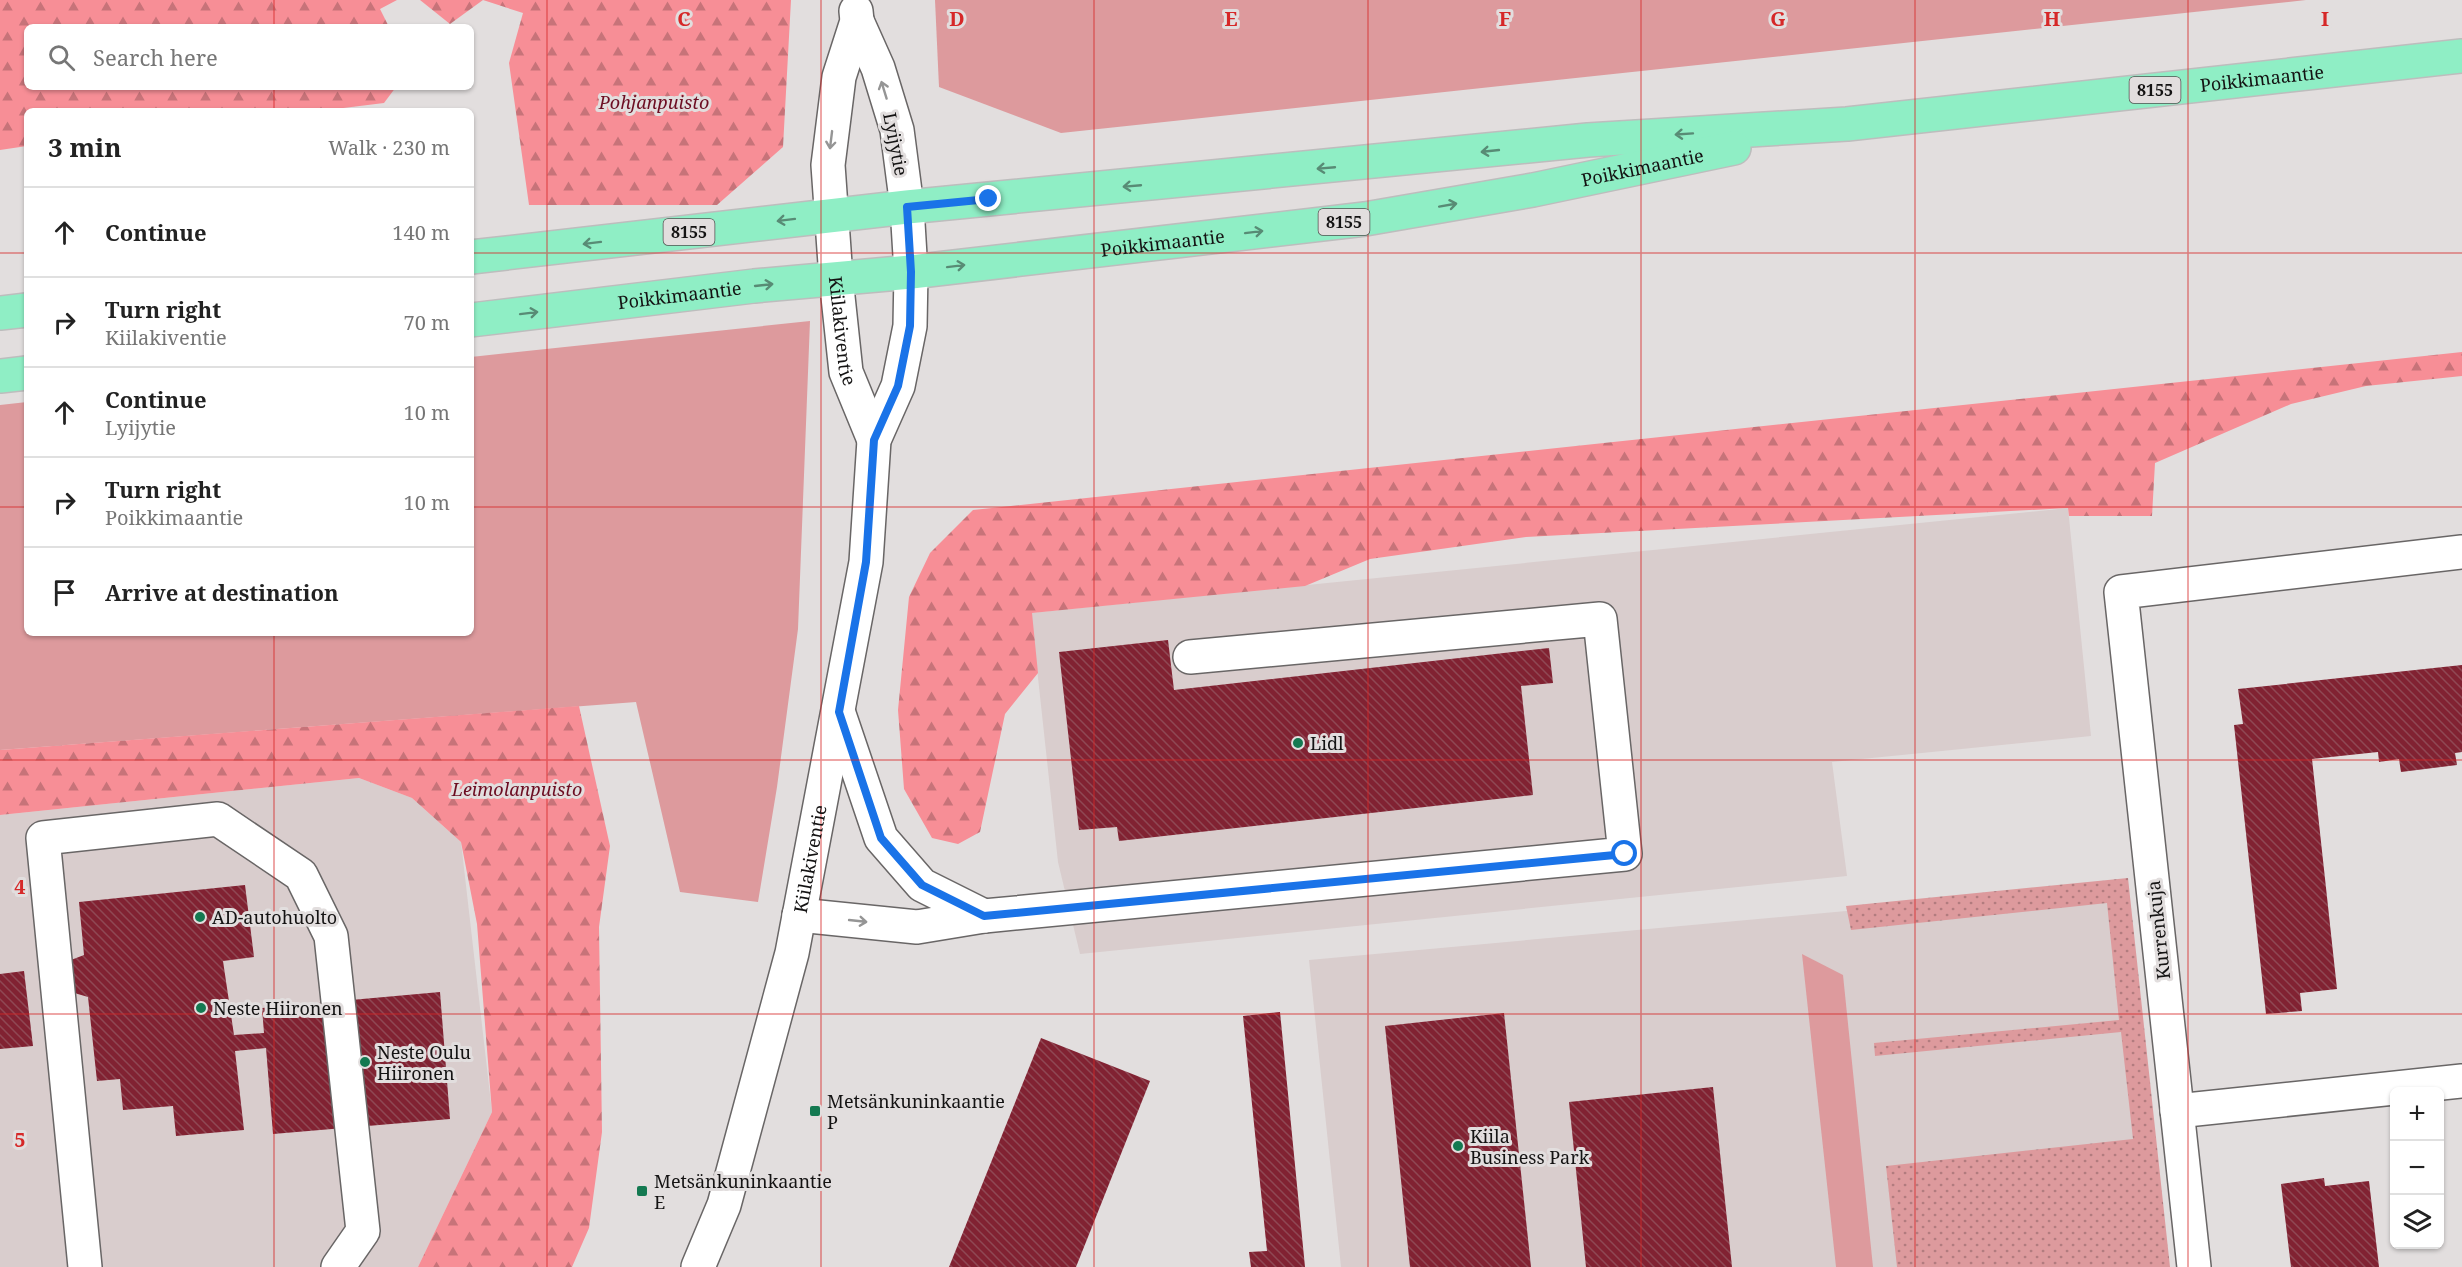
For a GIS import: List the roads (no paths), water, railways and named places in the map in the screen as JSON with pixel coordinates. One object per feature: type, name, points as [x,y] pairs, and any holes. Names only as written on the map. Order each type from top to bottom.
[{"type":"main road","name":"Poikkimaantie","points":[[474,258],[907,207],[1588,140],[1847,124],[2462,56]]},
{"type":"main road","name":"Poikkimaantie","points":[[474,320],[1365,219],[1533,190],[1847,124]]},
{"type":"main road","points":[[0,313],[24,310]]},
{"type":"main road","points":[[0,376],[24,373]]},
{"type":"street","name":"Lyijytie","points":[[856,11],[878,68],[897,130],[907,207],[911,272]]},
{"type":"street","name":"Lyijytie","points":[[831,215],[828,165],[839,77],[856,11]]},
{"type":"street","name":"Kiilakiventie","points":[[831,215],[846,372],[874,440]]},
{"type":"street","name":"Kiilakiventie","points":[[698,1267],[724,1205],[792,953],[866,562],[874,440],[898,386],[910,326],[911,272]]},
{"type":"street","name":"Kurrenkuja","points":[[2194,1267],[2121,592],[2462,552]]},
{"type":"street","points":[[799,915],[917,927],[984,916],[1625,854],[1600,619],[1190,657]]},
{"type":"street","points":[[839,712],[881,838],[922,885],[984,916]]},
{"type":"street","points":[[85,1267],[43,838],[218,819],[301,875],[332,936],[363,1231],[338,1267]]},
{"type":"street","points":[[2177,1111],[2462,1081]]},
{"type":"place","name":"Lidl","points":[[1298,743]]},
{"type":"place","name":"AD-autohuolto","points":[[200,917]]},
{"type":"place","name":"Neste Hiironen","points":[[201,1008]]},
{"type":"place","name":"Neste Oulu Hiironen","points":[[365,1062]]},
{"type":"place","name":"Metsänkuninkaantie P","points":[[815,1111]]},
{"type":"place","name":"Kiila Business Park","points":[[1458,1146]]},
{"type":"place","name":"Metsänkuninkaantie E","points":[[642,1191]]},
{"type":"park label","name":"Pohjanpuisto","points":[[654,102]]},
{"type":"park label","name":"Leimolanpuisto","points":[[517,789]]}]
